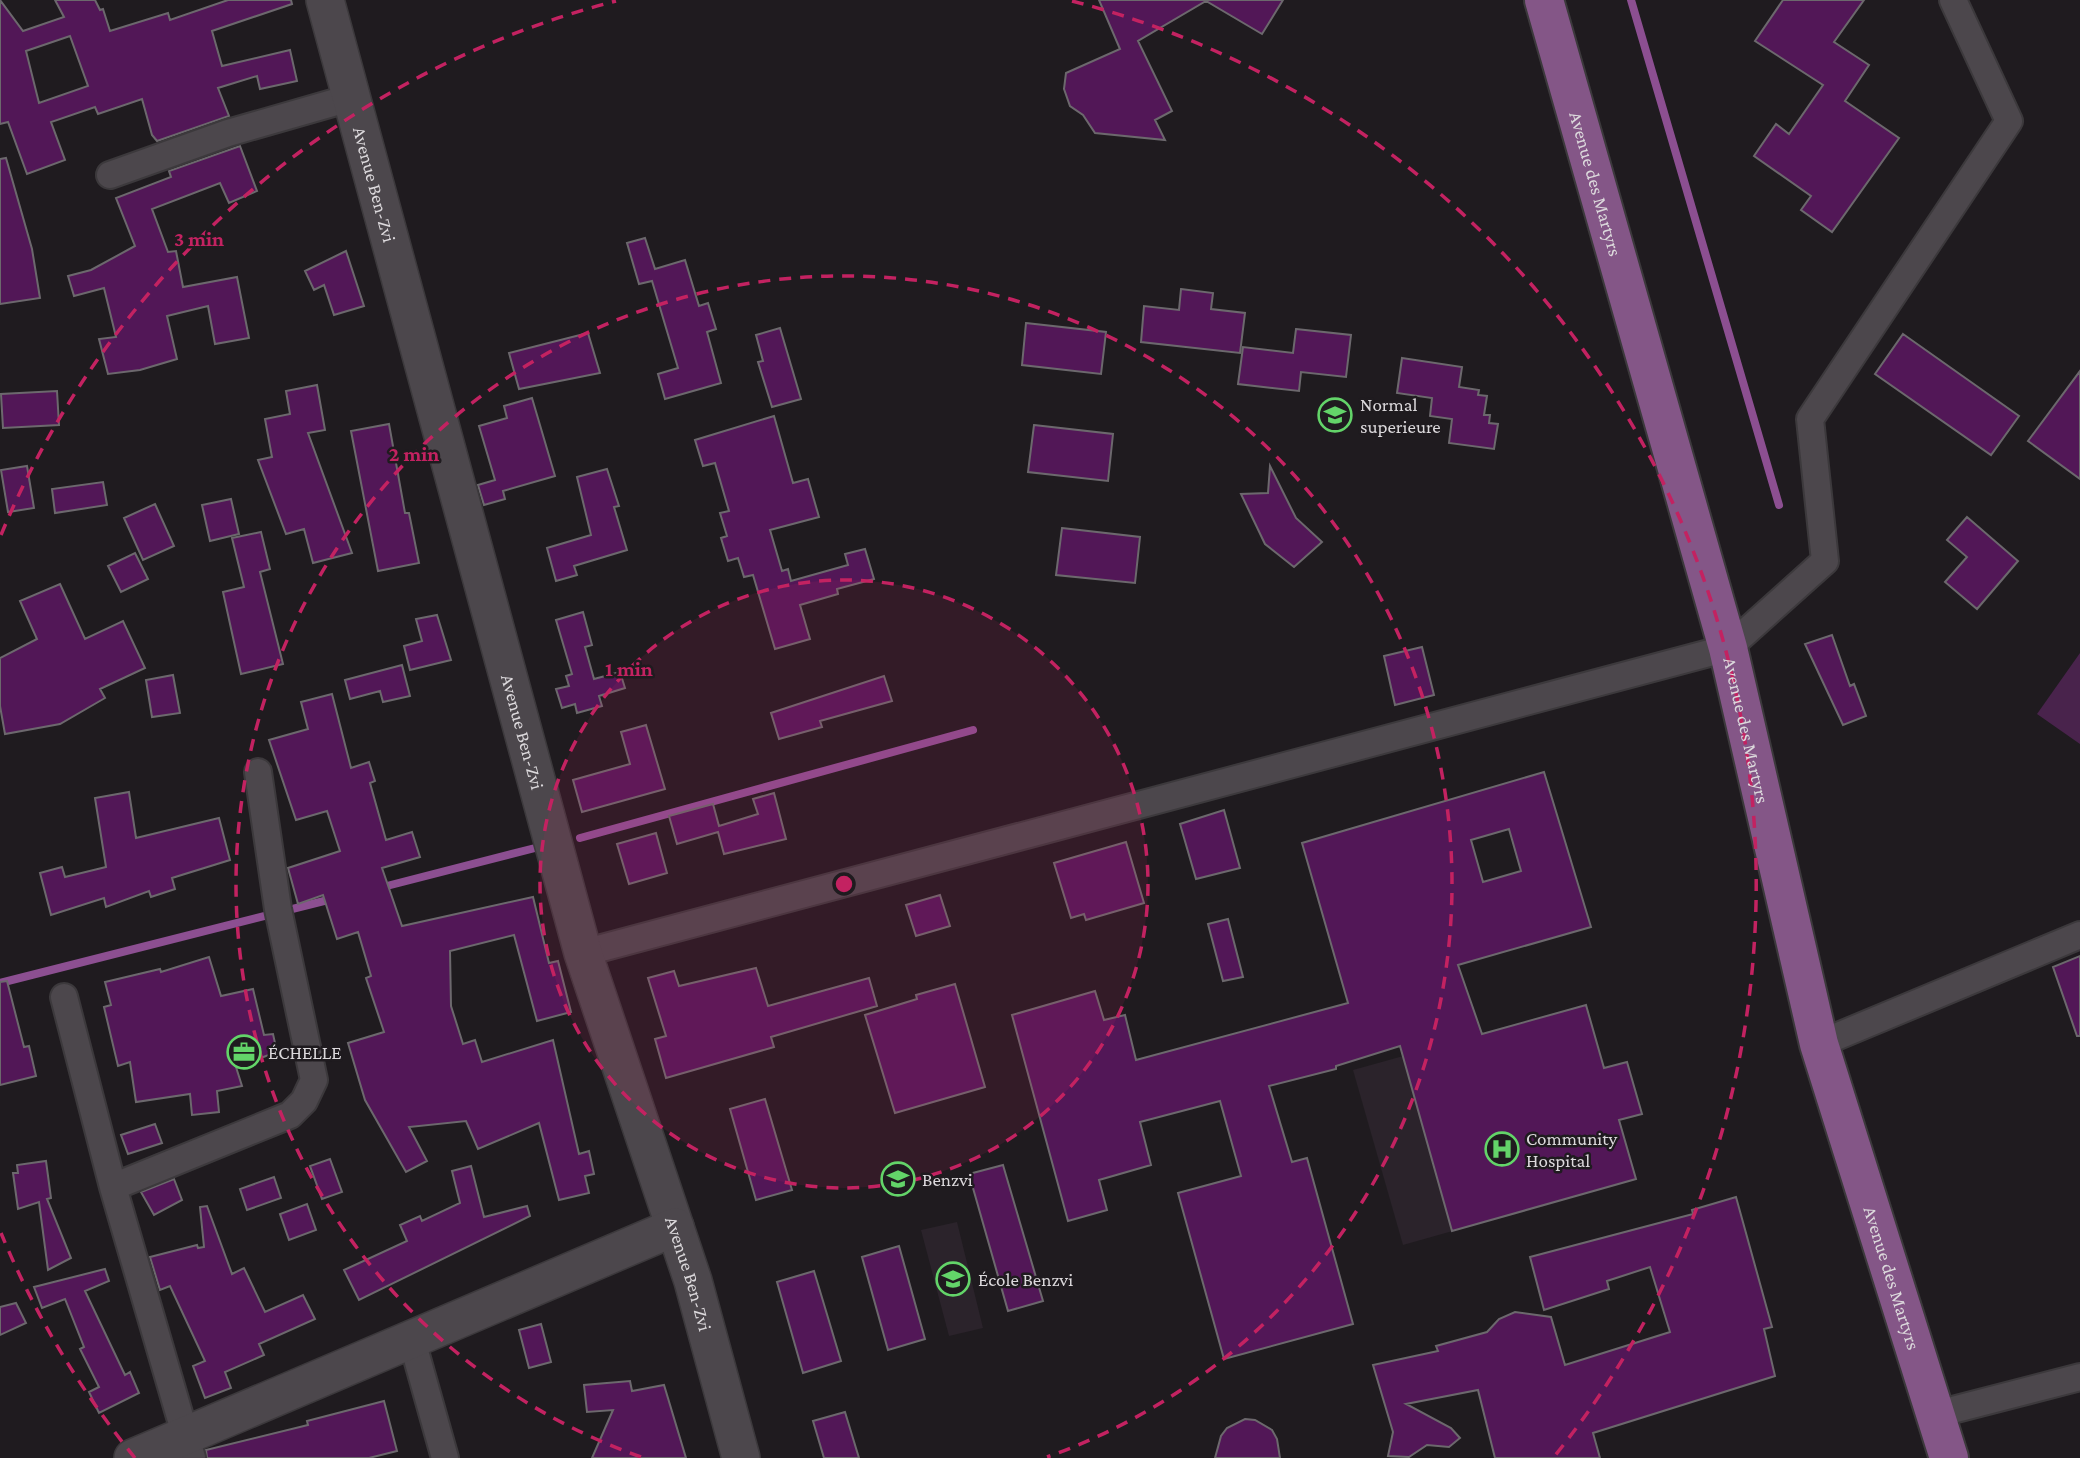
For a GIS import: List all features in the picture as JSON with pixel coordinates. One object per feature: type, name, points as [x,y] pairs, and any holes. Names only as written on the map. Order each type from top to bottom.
[{"type":"main road","name":"Avenue des Martyrs","points":[[1544,0],[1728,648],[1819,1044],[1949,1458]]},
{"type":"street","name":"Avenue Ben-Zvi","points":[[324,0],[583,953],[693,1281],[741,1458]]},
{"type":"street","points":[[583,953],[1728,648],[1825,561],[1810,419],[2009,121],[1953,0]]},
{"type":"street","points":[[110,175],[228,134],[350,98]]},
{"type":"street","points":[[113,1186],[290,1115],[304,1101],[314,1080],[278,909],[258,772]]},
{"type":"street","points":[[1819,1044],[2080,935]]},
{"type":"street","points":[[64,997],[113,1186],[189,1446]]},
{"type":"street","points":[[133,1458],[189,1446],[411,1337],[675,1227]]},
{"type":"street","points":[[411,1337],[445,1458]]},
{"type":"street","points":[[1937,1414],[2080,1377]]},
{"type":"shaded area","points":[[2080,653],[2080,744],[2037,714]]},
{"type":"shaded area","name":"Community Hospital","points":[[1586,1005],[1604,1068],[1627,1062],[1642,1114],[1619,1120],[1636,1179],[1403,1245],[1353,1070]]},
{"type":"shaded area","name":"École Benzvi","points":[[957,1222],[983,1328],[949,1336],[921,1230]]},
{"type":"building","points":[[0,0],[23,31],[64,17],[55,0],[95,0],[100,10],[103,9],[110,31],[168,13],[170,20],[228,0],[291,0],[292,4],[212,31],[222,66],[290,50],[297,81],[260,89],[257,76],[218,88],[229,116],[157,141],[152,135],[142,99],[98,114],[95,107],[51,122],[65,160],[27,174],[8,122],[0,124]],"holes":[[[70,36],[88,86],[39,103],[26,51]]]},
{"type":"building","points":[[1099,0],[1283,0],[1262,34],[1206,1],[1138,41],[1172,111],[1155,120],[1165,140],[1095,133],[1083,115],[1070,106],[1064,89],[1066,73],[1120,49]]},
{"type":"building","points":[[1783,0],[1864,0],[1834,42],[1869,65],[1845,101],[1899,138],[1832,232],[1801,210],[1811,196],[1754,156],[1776,124],[1789,134],[1823,85],[1755,41]]},
{"type":"building","points":[[240,146],[257,191],[229,203],[220,183],[152,209],[168,252],[176,251],[183,287],[237,277],[249,338],[215,344],[208,306],[167,316],[177,359],[140,370],[108,374],[99,339],[116,337],[104,288],[74,296],[68,276],[91,270],[135,246],[116,198],[171,177],[169,171]]},
{"type":"building","points":[[6,158],[32,249],[40,298],[0,304],[0,159]]},
{"type":"building","points":[[645,238],[655,269],[685,260],[699,306],[708,303],[716,329],[707,332],[721,383],[665,399],[658,374],[678,368],[652,281],[639,284],[627,243]]},
{"type":"building","points":[[346,251],[364,306],[334,315],[324,285],[314,290],[305,271]]},
{"type":"building","points":[[1181,289],[1213,293],[1211,309],[1245,313],[1240,353],[1141,342],[1144,306],[1179,310]]},
{"type":"building","points":[[1026,323],[1106,332],[1101,374],[1022,365]]},
{"type":"building","points":[[780,328],[801,399],[772,407],[758,362],[763,361],[756,335]]},
{"type":"building","points":[[1296,329],[1351,335],[1346,377],[1301,372],[1299,391],[1238,384],[1243,347],[1293,353]]},
{"type":"building","points":[[588,333],[600,373],[519,389],[509,353]]},
{"type":"building","points":[[1903,334],[2019,416],[1991,455],[1875,374]]},
{"type":"building","points":[[1402,358],[1462,367],[1459,387],[1479,390],[1478,395],[1487,396],[1484,415],[1490,415],[1489,423],[1498,424],[1494,449],[1449,443],[1452,419],[1430,416],[1432,398],[1397,393]]},
{"type":"building","points":[[2080,371],[2080,479],[2028,441]]},
{"type":"building","points":[[317,385],[325,430],[308,433],[352,553],[313,563],[304,529],[286,534],[258,460],[272,457],[265,419],[290,414],[286,391]]},
{"type":"building","points":[[57,391],[59,425],[3,428],[1,394]]},
{"type":"building","points":[[532,398],[555,476],[503,491],[505,499],[484,505],[478,485],[495,480],[479,426],[507,418],[504,406]]},
{"type":"building","points":[[774,416],[793,483],[808,479],[819,517],[770,530],[782,571],[788,569],[791,581],[848,565],[845,554],[865,549],[874,579],[837,589],[838,594],[800,605],[810,639],[775,649],[753,575],[744,577],[738,558],[728,561],[721,538],[727,536],[720,513],[729,511],[715,463],[703,466],[695,440]]},
{"type":"building","points":[[389,424],[405,513],[409,513],[419,563],[378,571],[351,431]]},
{"type":"building","points":[[1034,425],[1113,434],[1108,481],[1028,472]]},
{"type":"building","points":[[27,466],[34,508],[8,512],[1,470]]},
{"type":"building","points":[[1270,466],[1296,518],[1322,542],[1294,567],[1265,544],[1241,494],[1268,493]]},
{"type":"building","points":[[607,469],[619,506],[614,507],[627,550],[574,566],[577,575],[556,581],[547,548],[591,535],[577,477]]},
{"type":"building","points":[[103,482],[107,505],[55,513],[52,489]]},
{"type":"building","points":[[231,499],[239,534],[210,541],[202,505]]},
{"type":"building","points":[[155,504],[174,546],[143,560],[124,518]]},
{"type":"building","points":[[1967,517],[2018,561],[1977,609],[1945,582],[1967,557],[1947,540]]},
{"type":"building","points":[[1062,528],[1140,537],[1135,583],[1056,575]]},
{"type":"building","points":[[261,532],[270,569],[260,572],[283,664],[241,674],[223,592],[244,587],[232,538]]},
{"type":"building","points":[[135,553],[148,579],[121,592],[108,566]]},
{"type":"building","points":[[60,584],[85,639],[123,621],[145,668],[100,689],[105,698],[60,724],[5,734],[0,706],[0,658],[37,639],[20,601]]},
{"type":"building","points":[[583,612],[592,645],[585,647],[594,679],[620,672],[625,688],[599,696],[602,706],[577,713],[575,704],[562,708],[556,689],[569,686],[566,676],[572,674],[556,620]]},
{"type":"building","points":[[437,615],[451,660],[410,670],[404,646],[422,641],[416,619]]},
{"type":"building","points":[[1832,635],[1850,686],[1854,684],[1866,716],[1843,725],[1805,644]]},
{"type":"building","points":[[1422,647],[1434,695],[1395,705],[1384,656]]},
{"type":"building","points":[[402,665],[410,696],[383,702],[380,691],[350,699],[345,680]]},
{"type":"building","points":[[173,675],[180,713],[152,717],[146,680]]},
{"type":"building","points":[[884,676],[892,701],[820,721],[822,727],[779,739],[771,713]]},
{"type":"building","points":[[332,694],[351,768],[369,762],[375,781],[370,783],[386,840],[412,832],[420,857],[382,868],[402,926],[533,897],[549,963],[558,961],[571,1012],[537,1021],[514,935],[450,951],[451,1006],[463,1044],[475,1040],[482,1062],[553,1040],[579,1154],[589,1151],[594,1174],[585,1176],[589,1193],[559,1200],[539,1123],[478,1149],[466,1121],[409,1127],[427,1161],[406,1172],[365,1100],[348,1043],[384,1032],[366,978],[371,976],[358,932],[337,939],[323,895],[298,904],[288,868],[340,851],[327,811],[296,820],[269,740],[308,729],[301,702]]},
{"type":"building","points":[[646,725],[665,789],[582,812],[573,780],[630,764],[621,732]]},
{"type":"building","points":[[1544,772],[1591,927],[1458,965],[1482,1034],[1586,1005],[1604,1068],[1627,1062],[1642,1114],[1619,1120],[1636,1179],[1452,1231],[1400,1046],[1336,1066],[1336,1069],[1269,1086],[1292,1162],[1307,1158],[1353,1324],[1224,1359],[1178,1193],[1241,1176],[1220,1101],[1140,1122],[1151,1165],[1099,1180],[1107,1210],[1068,1221],[1012,1015],[1095,991],[1104,1020],[1125,1015],[1136,1060],[1348,1003],[1302,843]],"holes":[[[1509,829],[1521,871],[1483,882],[1471,840]]]},
{"type":"building","points":[[129,792],[136,838],[219,818],[230,860],[172,878],[175,889],[151,897],[149,891],[106,907],[104,898],[51,915],[40,873],[62,867],[65,877],[106,867],[95,798]]},
{"type":"building","points":[[774,793],[786,839],[724,854],[718,832],[677,844],[669,816],[713,804],[719,826],[758,814],[753,799]]},
{"type":"building","points":[[1224,810],[1240,868],[1196,879],[1180,824]]},
{"type":"building","points":[[656,833],[667,873],[629,884],[617,844]]},
{"type":"building","points":[[1126,842],[1144,903],[1086,920],[1084,914],[1071,918],[1054,863]]},
{"type":"building","points":[[940,895],[950,926],[916,936],[906,905]]},
{"type":"building","points":[[1228,919],[1243,977],[1223,981],[1208,924]]},
{"type":"building","points":[[2080,956],[2080,1036],[2077,1036],[2053,967]]},
{"type":"building","points":[[209,957],[221,996],[253,989],[264,1035],[273,1034],[277,1052],[236,1067],[242,1086],[217,1091],[219,1112],[192,1115],[190,1094],[136,1102],[130,1062],[118,1066],[104,1007],[111,1005],[105,982],[160,969],[161,972]]},
{"type":"building","points":[[756,968],[768,1006],[869,978],[877,1006],[771,1037],[774,1047],[666,1078],[655,1039],[666,1036],[648,978],[674,971],[679,986]]},
{"type":"building","points":[[7,981],[24,1047],[29,1046],[36,1076],[0,1085],[0,982]]},
{"type":"building","points":[[955,984],[985,1087],[895,1113],[865,1015],[917,999],[916,995]]},
{"type":"building","points":[[765,1099],[792,1190],[756,1200],[730,1109]]},
{"type":"building","points":[[155,1124],[162,1143],[128,1154],[121,1135]]},
{"type":"building","points":[[330,1159],[342,1192],[322,1199],[310,1166]]},
{"type":"building","points":[[46,1161],[51,1198],[47,1199],[71,1258],[48,1270],[39,1202],[18,1209],[13,1173],[18,1173],[17,1165]]},
{"type":"building","points":[[1003,1165],[1043,1301],[1008,1311],[969,1174]]},
{"type":"building","points":[[471,1166],[484,1217],[527,1206],[530,1216],[359,1300],[344,1270],[407,1241],[400,1225],[420,1216],[422,1221],[460,1203],[452,1171]]},
{"type":"building","points":[[274,1177],[281,1198],[247,1210],[240,1189]]},
{"type":"building","points":[[174,1179],[182,1200],[154,1215],[141,1192]]},
{"type":"building","points":[[1736,1197],[1772,1327],[1764,1329],[1775,1376],[1593,1433],[1600,1458],[1495,1458],[1478,1390],[1406,1404],[1451,1428],[1460,1438],[1449,1447],[1427,1445],[1409,1457],[1388,1456],[1393,1432],[1373,1365],[1438,1351],[1436,1346],[1487,1332],[1499,1319],[1515,1312],[1551,1317],[1565,1365],[1670,1332],[1650,1267],[1607,1281],[1609,1289],[1544,1310],[1530,1257],[1693,1214],[1692,1210]]},
{"type":"building","points":[[307,1204],[316,1230],[289,1240],[280,1214]]},
{"type":"building","points":[[207,1206],[232,1274],[244,1268],[265,1312],[303,1295],[315,1319],[259,1344],[264,1355],[225,1372],[231,1388],[205,1398],[193,1366],[205,1361],[170,1286],[160,1290],[150,1257],[197,1245],[198,1248],[204,1247],[200,1207]]},
{"type":"building","points":[[899,1246],[925,1339],[888,1350],[862,1257]]},
{"type":"building","points":[[105,1269],[109,1281],[85,1291],[125,1375],[130,1372],[139,1393],[99,1413],[89,1392],[99,1387],[80,1349],[84,1347],[65,1299],[42,1308],[34,1287]]},
{"type":"building","points":[[814,1271],[841,1361],[803,1373],[777,1282]]},
{"type":"building","points":[[16,1303],[26,1323],[0,1335],[0,1307]]},
{"type":"building","points":[[541,1324],[551,1362],[529,1368],[519,1330]]},
{"type":"building","points":[[630,1381],[632,1391],[664,1385],[686,1458],[592,1458],[613,1410],[587,1412],[584,1385]]},
{"type":"building","points":[[384,1401],[397,1451],[369,1458],[207,1458],[206,1450],[308,1425],[307,1421]]},
{"type":"building","points":[[845,1412],[859,1458],[824,1458],[813,1421]]},
{"type":"building","points":[[1245,1419],[1255,1420],[1272,1430],[1277,1439],[1280,1458],[1215,1458],[1221,1436],[1227,1428]]},
{"type":"waterway","points":[[1631,0],[1779,505]]},
{"type":"waterway","points":[[580,838],[973,730]]},
{"type":"waterway","points":[[379,888],[543,846]]},
{"type":"waterway","points":[[0,983],[332,899]]},
{"type":"place","name":"Normal superieure","points":[[1335,415]]},
{"type":"place","name":"ÉCHELLE","points":[[244,1052]]},
{"type":"place","name":"Community Hospital","points":[[1502,1149]]},
{"type":"place","name":"Benzvi","points":[[898,1179]]},
{"type":"place","name":"École Benzvi","points":[[953,1279]]}]
